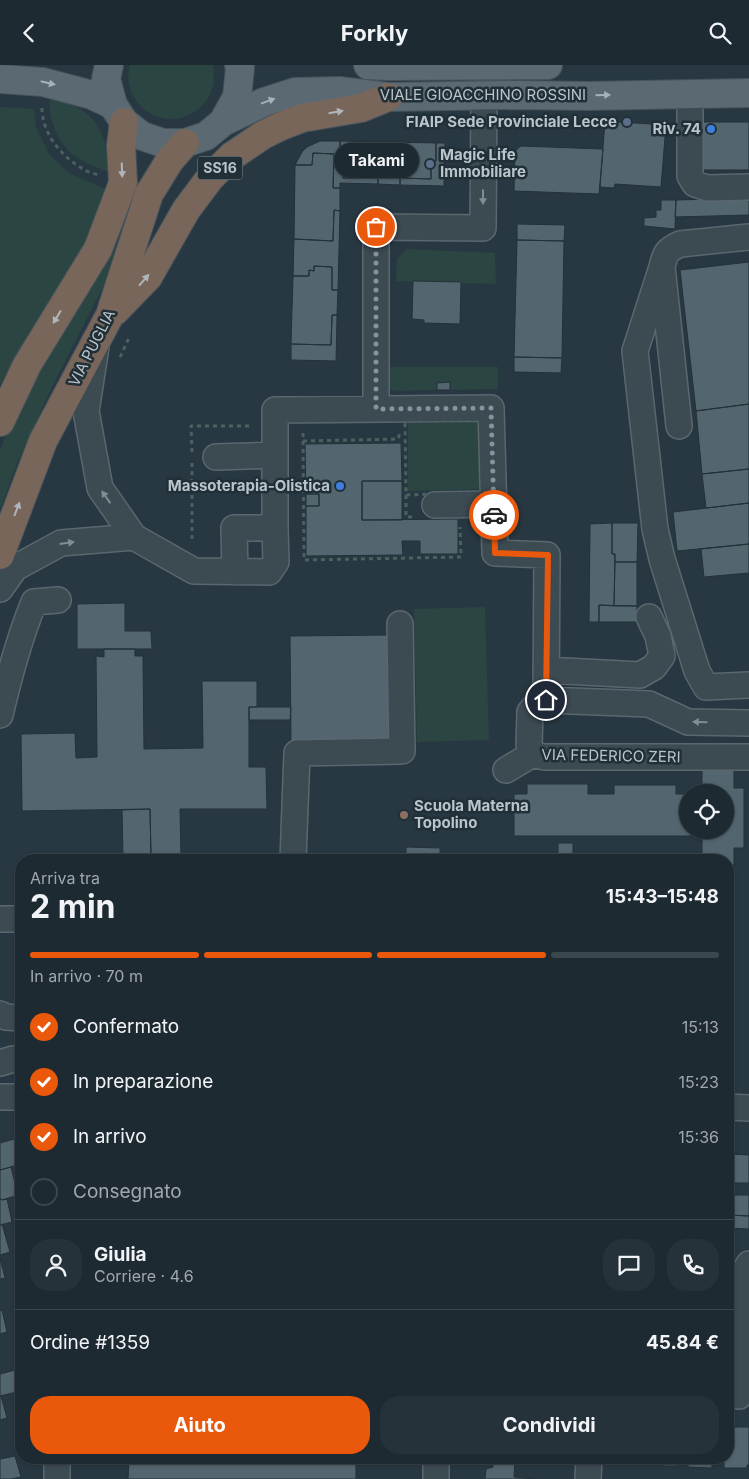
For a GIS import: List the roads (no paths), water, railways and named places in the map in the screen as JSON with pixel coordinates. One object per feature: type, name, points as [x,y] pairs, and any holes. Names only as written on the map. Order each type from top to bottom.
[{"type":"highway","name":"SS16","points":[[110,315],[148,277],[186,210],[210,177],[232,156],[263,135],[302,118],[361,108],[388,97]]},
{"type":"highway","points":[[0,422],[28,365],[98,249],[123,183],[118,113]]},
{"type":"highway","name":"VIA PUGLIA","points":[[0,555],[43,441],[110,315],[149,194],[170,159],[185,143]]},
{"type":"main road","points":[[109,65],[106,79],[118,113]]},
{"type":"main road","name":"VIALE GIOACCHINO ROSSINI","points":[[224,122],[237,97],[239,65]]},
{"type":"main road","name":"VIALE GIOACCHINO ROSSINI","points":[[381,65],[548,65]]},
{"type":"main road","name":"VIALE GIOACCHINO ROSSINI","points":[[0,79],[43,82],[92,95],[118,113],[142,136],[163,143],[185,143],[206,136],[224,122],[264,102],[295,93],[339,91],[388,97],[749,93]]},
{"type":"street","points":[[690,94],[690,176],[695,184],[707,188],[749,187]]},
{"type":"street","points":[[376,409],[376,227],[483,228],[484,96]]},
{"type":"street","points":[[749,237],[680,244],[671,248],[665,254],[635,351],[655,529],[662,559],[697,671],[706,687],[749,685]]},
{"type":"street","points":[[662,267],[678,426]]},
{"type":"street","points":[[96,344],[86,411],[100,488],[134,537],[194,571],[269,572],[276,562],[275,411],[491,408],[495,553],[548,555],[546,700],[649,704],[688,722],[749,723]]},
{"type":"street","points":[[216,457],[275,455]]},
{"type":"street","points":[[435,505],[494,504]]},
{"type":"street","points":[[235,572],[234,528],[275,528]]},
{"type":"street","points":[[0,589],[16,568],[61,543],[134,537]]},
{"type":"street","points":[[0,715],[16,650],[34,602],[58,600]]},
{"type":"street","points":[[546,670],[640,675],[654,667],[662,656],[658,636],[649,617]]},
{"type":"street","points":[[293,854],[297,753],[402,751],[400,624]]},
{"type":"street","name":"VIA FEDERICO ZERI","points":[[546,700],[537,704],[530,712],[530,745],[533,754],[544,757],[575,758],[749,757]]},
{"type":"street","points":[[506,770],[533,754]]},
{"type":"street","points":[[0,919],[15,919]]},
{"type":"street","points":[[0,1014],[6,1017],[15,1018]]},
{"type":"street","points":[[0,1063],[15,1059]]},
{"type":"street","points":[[0,1097],[15,1097]]},
{"type":"street","points":[[734,1107],[749,1108]]},
{"type":"street","points":[[738,1396],[742,1276],[749,1265]]},
{"type":"street","points":[[57,1464],[57,1479]]},
{"type":"street","points":[[436,1464],[436,1479]]},
{"type":"street","points":[[588,1479],[589,1464]]},
{"type":"place","name":"FIAIP Sede Provinciale Lecce","points":[[627,122]]},
{"type":"place","name":"Riv. 74","points":[[711,129]]},
{"type":"place","name":"Magic Life Immobiliare","points":[[430,164]]},
{"type":"place","name":"Takami","points":[[376,227]]},
{"type":"place","name":"Massoterapia-Olistica","points":[[340,486]]},
{"type":"place","name":"Scuola Materna Topolino","points":[[404,815]]}]
